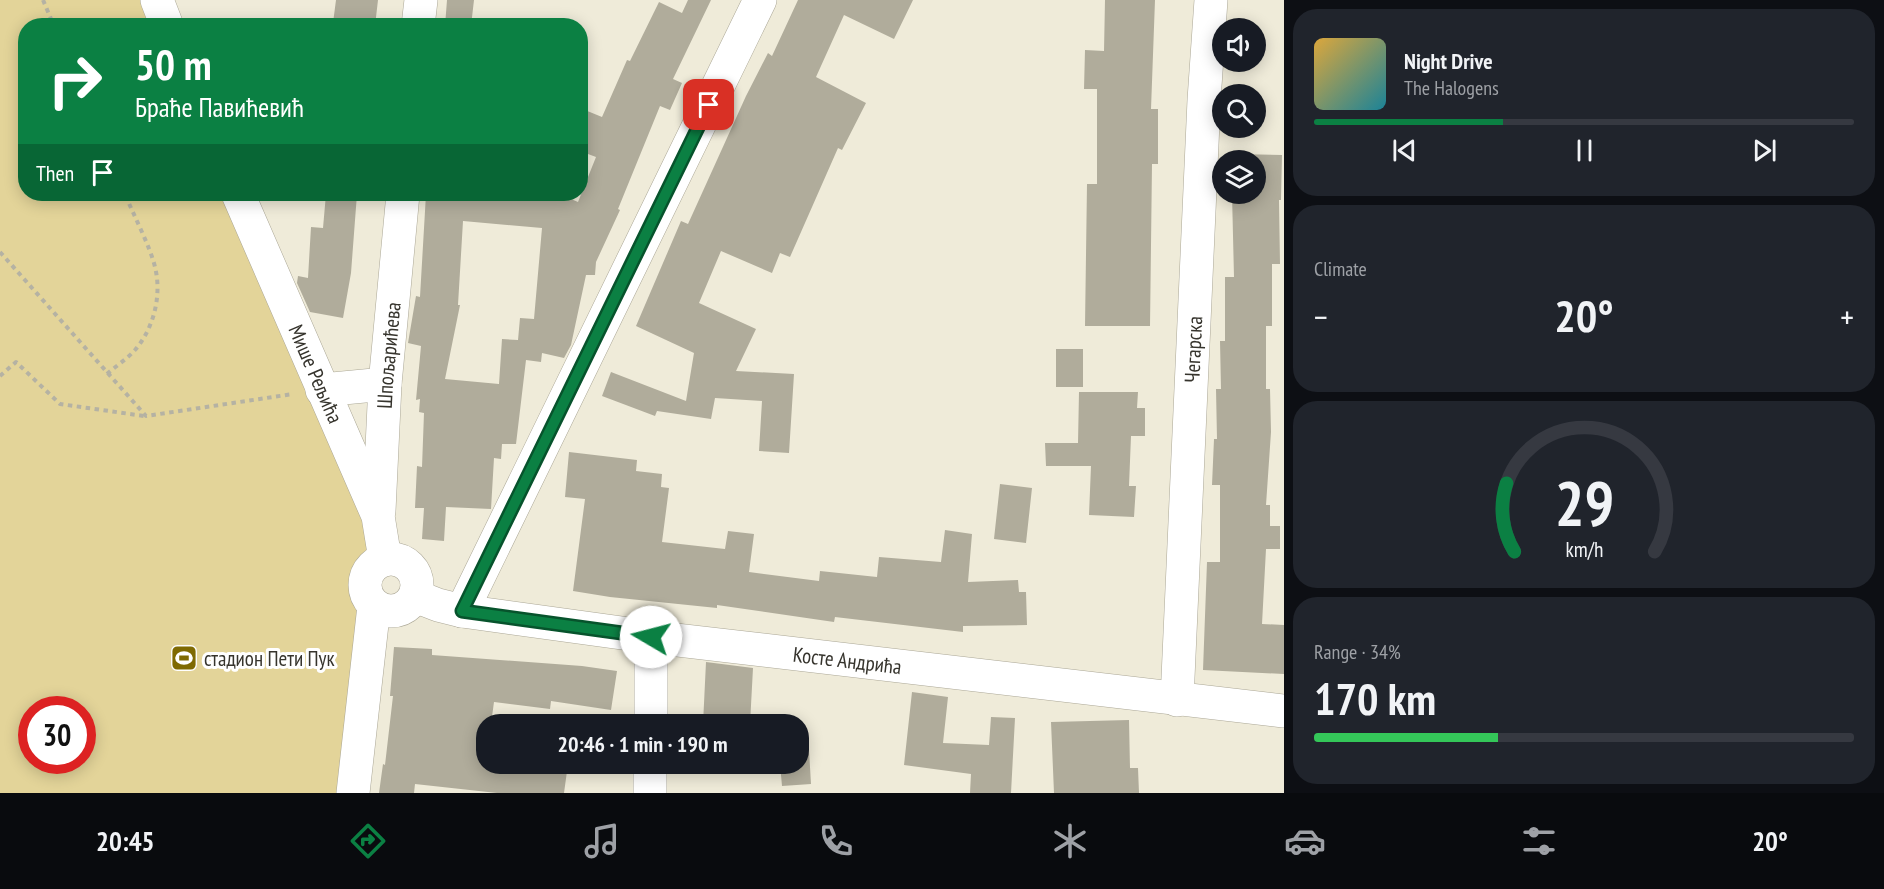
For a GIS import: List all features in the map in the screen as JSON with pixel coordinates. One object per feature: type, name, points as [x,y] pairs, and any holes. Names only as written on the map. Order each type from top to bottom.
[{"type":"street","points":[[158,0],[164,18]]},
{"type":"street","points":[[419,18],[421,0]]},
{"type":"street","points":[[462,611],[760,0]]},
{"type":"street","name":"Чегарска","points":[[1177,699],[1203,124],[1211,0]]},
{"type":"street","name":"Мише Рељића","points":[[241,201],[378,516],[385,559]]},
{"type":"street","name":"Шпољарићева","points":[[378,516],[385,384],[402,201]]},
{"type":"street","points":[[322,390],[385,384]]},
{"type":"street","points":[[385,559],[401,561],[408,565],[416,579],[415,596],[404,608],[397,611],[381,610],[374,606],[368,599],[364,583],[371,567],[385,559]]},
{"type":"street","name":"Косте Андрића","points":[[415,596],[462,611],[651,637],[1284,711]]},
{"type":"street","points":[[353,793],[374,606]]},
{"type":"street","points":[[651,637],[651,714]]},
{"type":"street","points":[[650,774],[650,793]]},
{"type":"path","points":[[44,0],[51,18]]},
{"type":"path","points":[[107,374],[135,350],[148,331],[155,311],[158,288],[155,266],[128,201]]},
{"type":"path","points":[[0,252],[146,416]]},
{"type":"path","points":[[0,376],[16,362],[60,404],[146,416],[322,390]]},
{"type":"shaded area","points":[[0,0],[159,0],[167,18],[18,18],[18,201],[240,201],[385,559],[374,566],[367,575],[365,586],[368,599],[353,793],[0,793]]},
{"type":"building","points":[[336,0],[378,0],[376,18],[334,18]]},
{"type":"building","points":[[447,0],[474,0],[472,18],[446,18]]},
{"type":"building","points":[[688,0],[711,0],[673,79],[682,83],[670,110],[660,106],[618,209],[620,210],[596,262],[595,275],[586,275],[571,345],[564,358],[542,353],[541,362],[526,360],[516,444],[502,444],[501,459],[494,458],[491,509],[446,507],[444,541],[422,539],[424,508],[415,508],[417,466],[422,467],[424,413],[419,412],[420,399],[416,400],[421,346],[408,343],[416,296],[420,297],[426,201],[588,201],[588,177],[596,157],[588,154],[588,111],[602,117],[627,60],[630,61],[659,2],[682,13]],"holes":[[[463,221],[542,228],[534,319],[520,318],[518,340],[502,339],[499,384],[445,379],[460,305],[458,305]]]},
{"type":"building","points":[[798,0],[913,0],[894,39],[844,15],[816,77],[866,103],[842,150],[838,148],[790,257],[780,253],[772,273],[721,251],[699,303],[756,329],[736,371],[794,374],[789,453],[759,451],[762,401],[715,398],[711,419],[657,411],[655,416],[602,396],[611,372],[686,401],[694,353],[636,326],[681,221],[688,224],[746,96],[768,53],[772,56]]},
{"type":"building","points":[[1105,0],[1155,0],[1151,109],[1158,109],[1158,164],[1152,164],[1150,326],[1085,326],[1087,184],[1097,184],[1097,89],[1084,89],[1085,50],[1104,51]]},
{"type":"building","points":[[1266,155],[1282,155],[1281,200],[1279,200],[1280,264],[1272,264],[1272,326],[1266,326],[1266,389],[1270,389],[1271,432],[1266,505],[1270,505],[1270,526],[1280,526],[1280,549],[1266,549],[1262,624],[1284,625],[1284,674],[1203,670],[1207,562],[1220,562],[1220,485],[1212,485],[1214,439],[1217,439],[1216,389],[1221,389],[1220,341],[1225,341],[1225,277],[1234,277],[1232,204],[1266,204]]},
{"type":"building","points":[[325,201],[356,201],[351,273],[343,318],[310,312],[297,283],[298,276],[308,278],[311,227],[323,228]]},
{"type":"building","points":[[1056,349],[1083,349],[1083,387],[1056,387]]},
{"type":"building","points":[[1079,392],[1138,392],[1137,408],[1145,408],[1145,436],[1131,436],[1129,486],[1136,486],[1134,517],[1089,515],[1091,466],[1046,466],[1045,443],[1078,443]]},
{"type":"building","points":[[569,452],[637,460],[636,471],[662,474],[661,487],[669,488],[662,542],[725,549],[728,531],[754,534],[749,572],[819,581],[820,571],[877,577],[879,557],[941,562],[945,530],[972,534],[968,582],[1018,580],[1019,592],[1026,592],[1027,625],[963,626],[963,632],[835,617],[834,622],[717,605],[717,608],[573,591],[585,499],[565,497]]},
{"type":"building","points":[[1000,484],[1032,488],[1026,543],[994,539]]},
{"type":"building","points":[[394,647],[432,649],[432,655],[582,666],[617,671],[611,710],[551,701],[550,709],[494,702],[492,714],[476,714],[476,774],[567,774],[564,793],[497,793],[415,784],[414,793],[379,793],[383,764],[385,765],[393,696],[390,696]]},
{"type":"building","points":[[706,662],[753,668],[751,714],[703,714]]},
{"type":"building","points":[[912,692],[948,697],[943,743],[989,745],[991,717],[1015,718],[1011,793],[970,793],[971,774],[904,765]]},
{"type":"building","points":[[1129,720],[1130,768],[1138,768],[1139,793],[1054,793],[1051,722]]},
{"type":"building","points":[[809,750],[811,784],[782,786],[781,774],[809,774]]},
{"type":"place","name":"стадион Пети Пук","points":[[184,658]]},
{"type":"route","points":[[651,637],[462,611],[709,105]]}]
